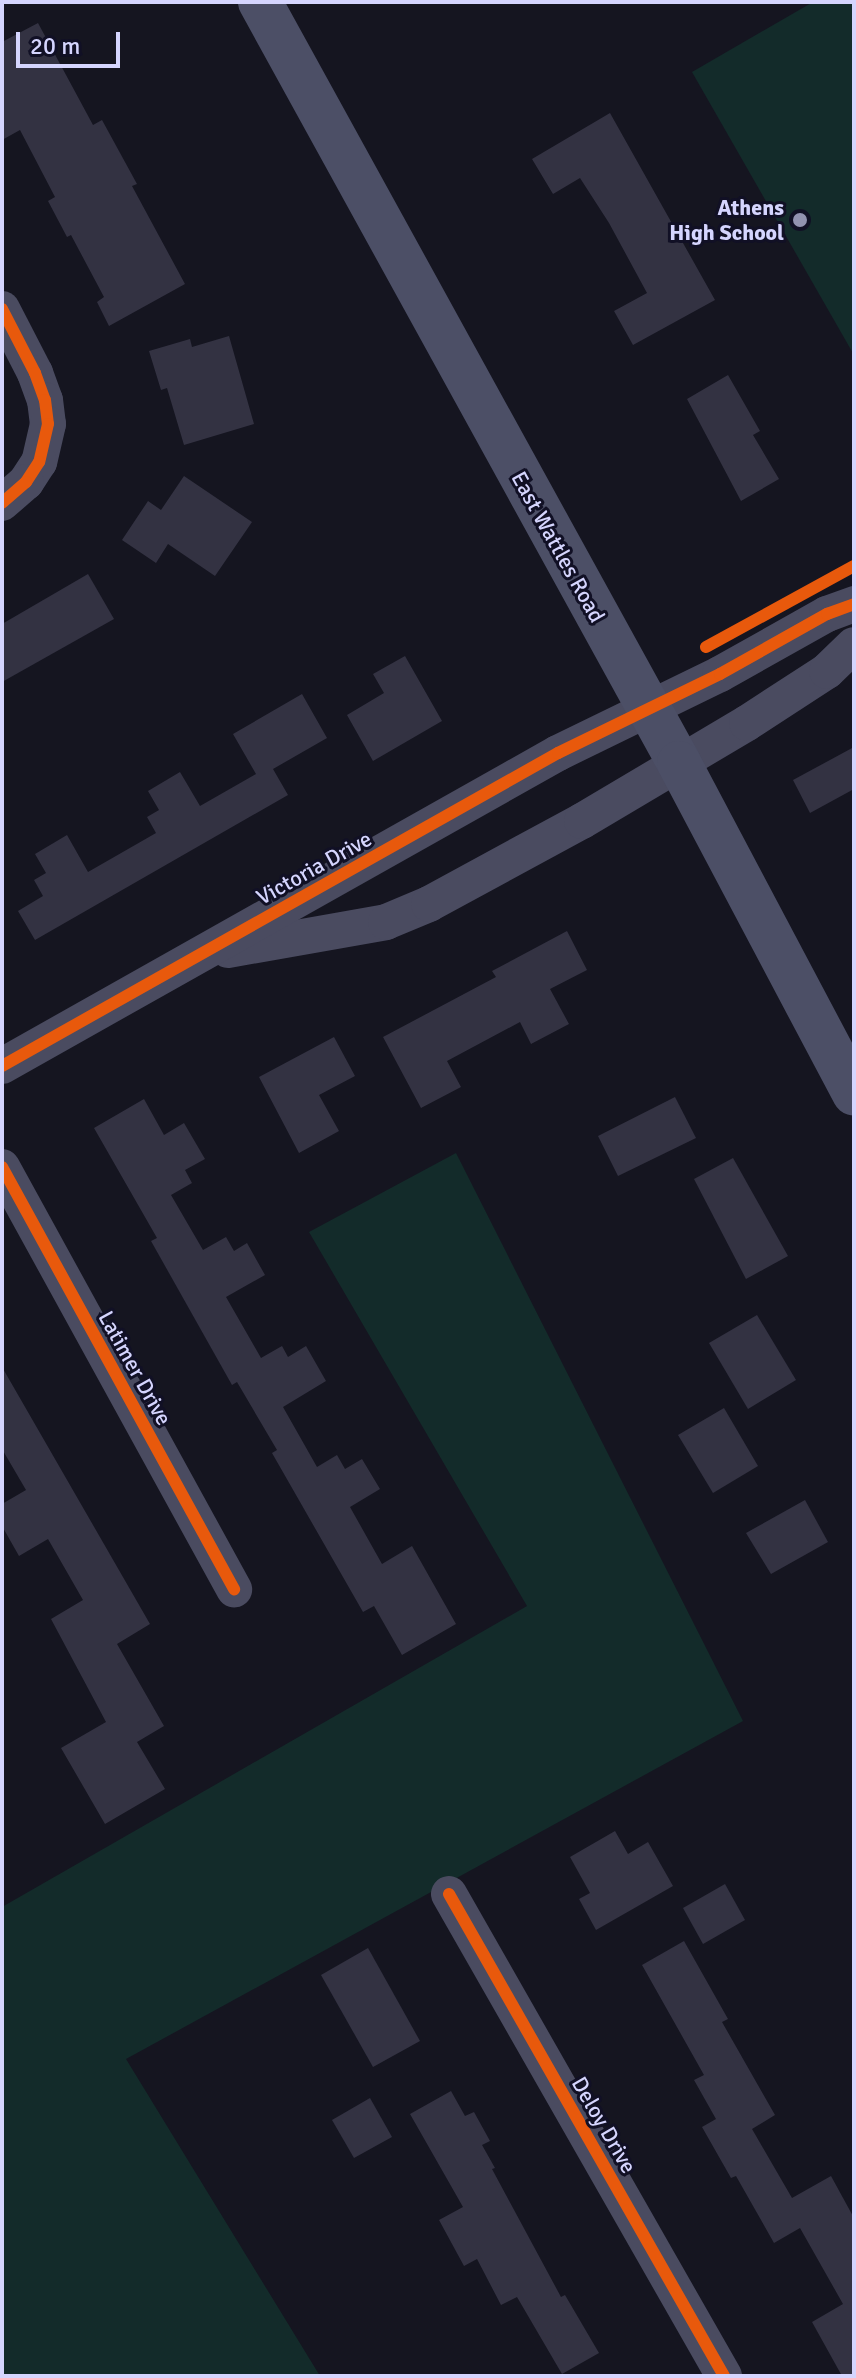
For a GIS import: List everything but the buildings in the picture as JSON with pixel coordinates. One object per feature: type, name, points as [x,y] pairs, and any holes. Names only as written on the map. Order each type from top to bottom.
[{"type":"main road","name":"East Wattles Road","points":[[260,2],[679,763],[854,1093]]},
{"type":"street","points":[[2,309],[45,400],[48,424],[39,462],[26,482],[2,503]]},
{"type":"street","name":"Victoria Drive","points":[[2,1066],[558,753],[720,674],[827,614],[854,604]]},
{"type":"street","name":"Victoria Drive","points":[[199,955],[386,922],[456,889],[679,763],[827,671],[854,645]]},
{"type":"street","name":"Latimer Drive","points":[[2,1167],[234,1589]]},
{"type":"street","name":"Deloy Drive","points":[[449,1894],[724,2376]]},
{"type":"green space","name":"Athens High School","points":[[813,2],[854,2],[854,355],[692,72]]},
{"type":"green space","points":[[456,1153],[743,1721],[126,2059],[320,2376],[2,2376],[2,1907],[527,1606],[309,1232]]},
{"type":"cycle path","points":[[2,309],[35,373],[45,400],[48,424],[39,462],[26,482],[2,503]]},
{"type":"cycle path","points":[[706,647],[854,566]]},
{"type":"cycle path","points":[[2,1066],[558,753],[720,674],[827,614],[854,604]]},
{"type":"cycle path","points":[[2,1167],[234,1589]]},
{"type":"cycle path","points":[[449,1894],[724,2376]]},
{"type":"place","name":"Athens High School","points":[[800,220]]}]
